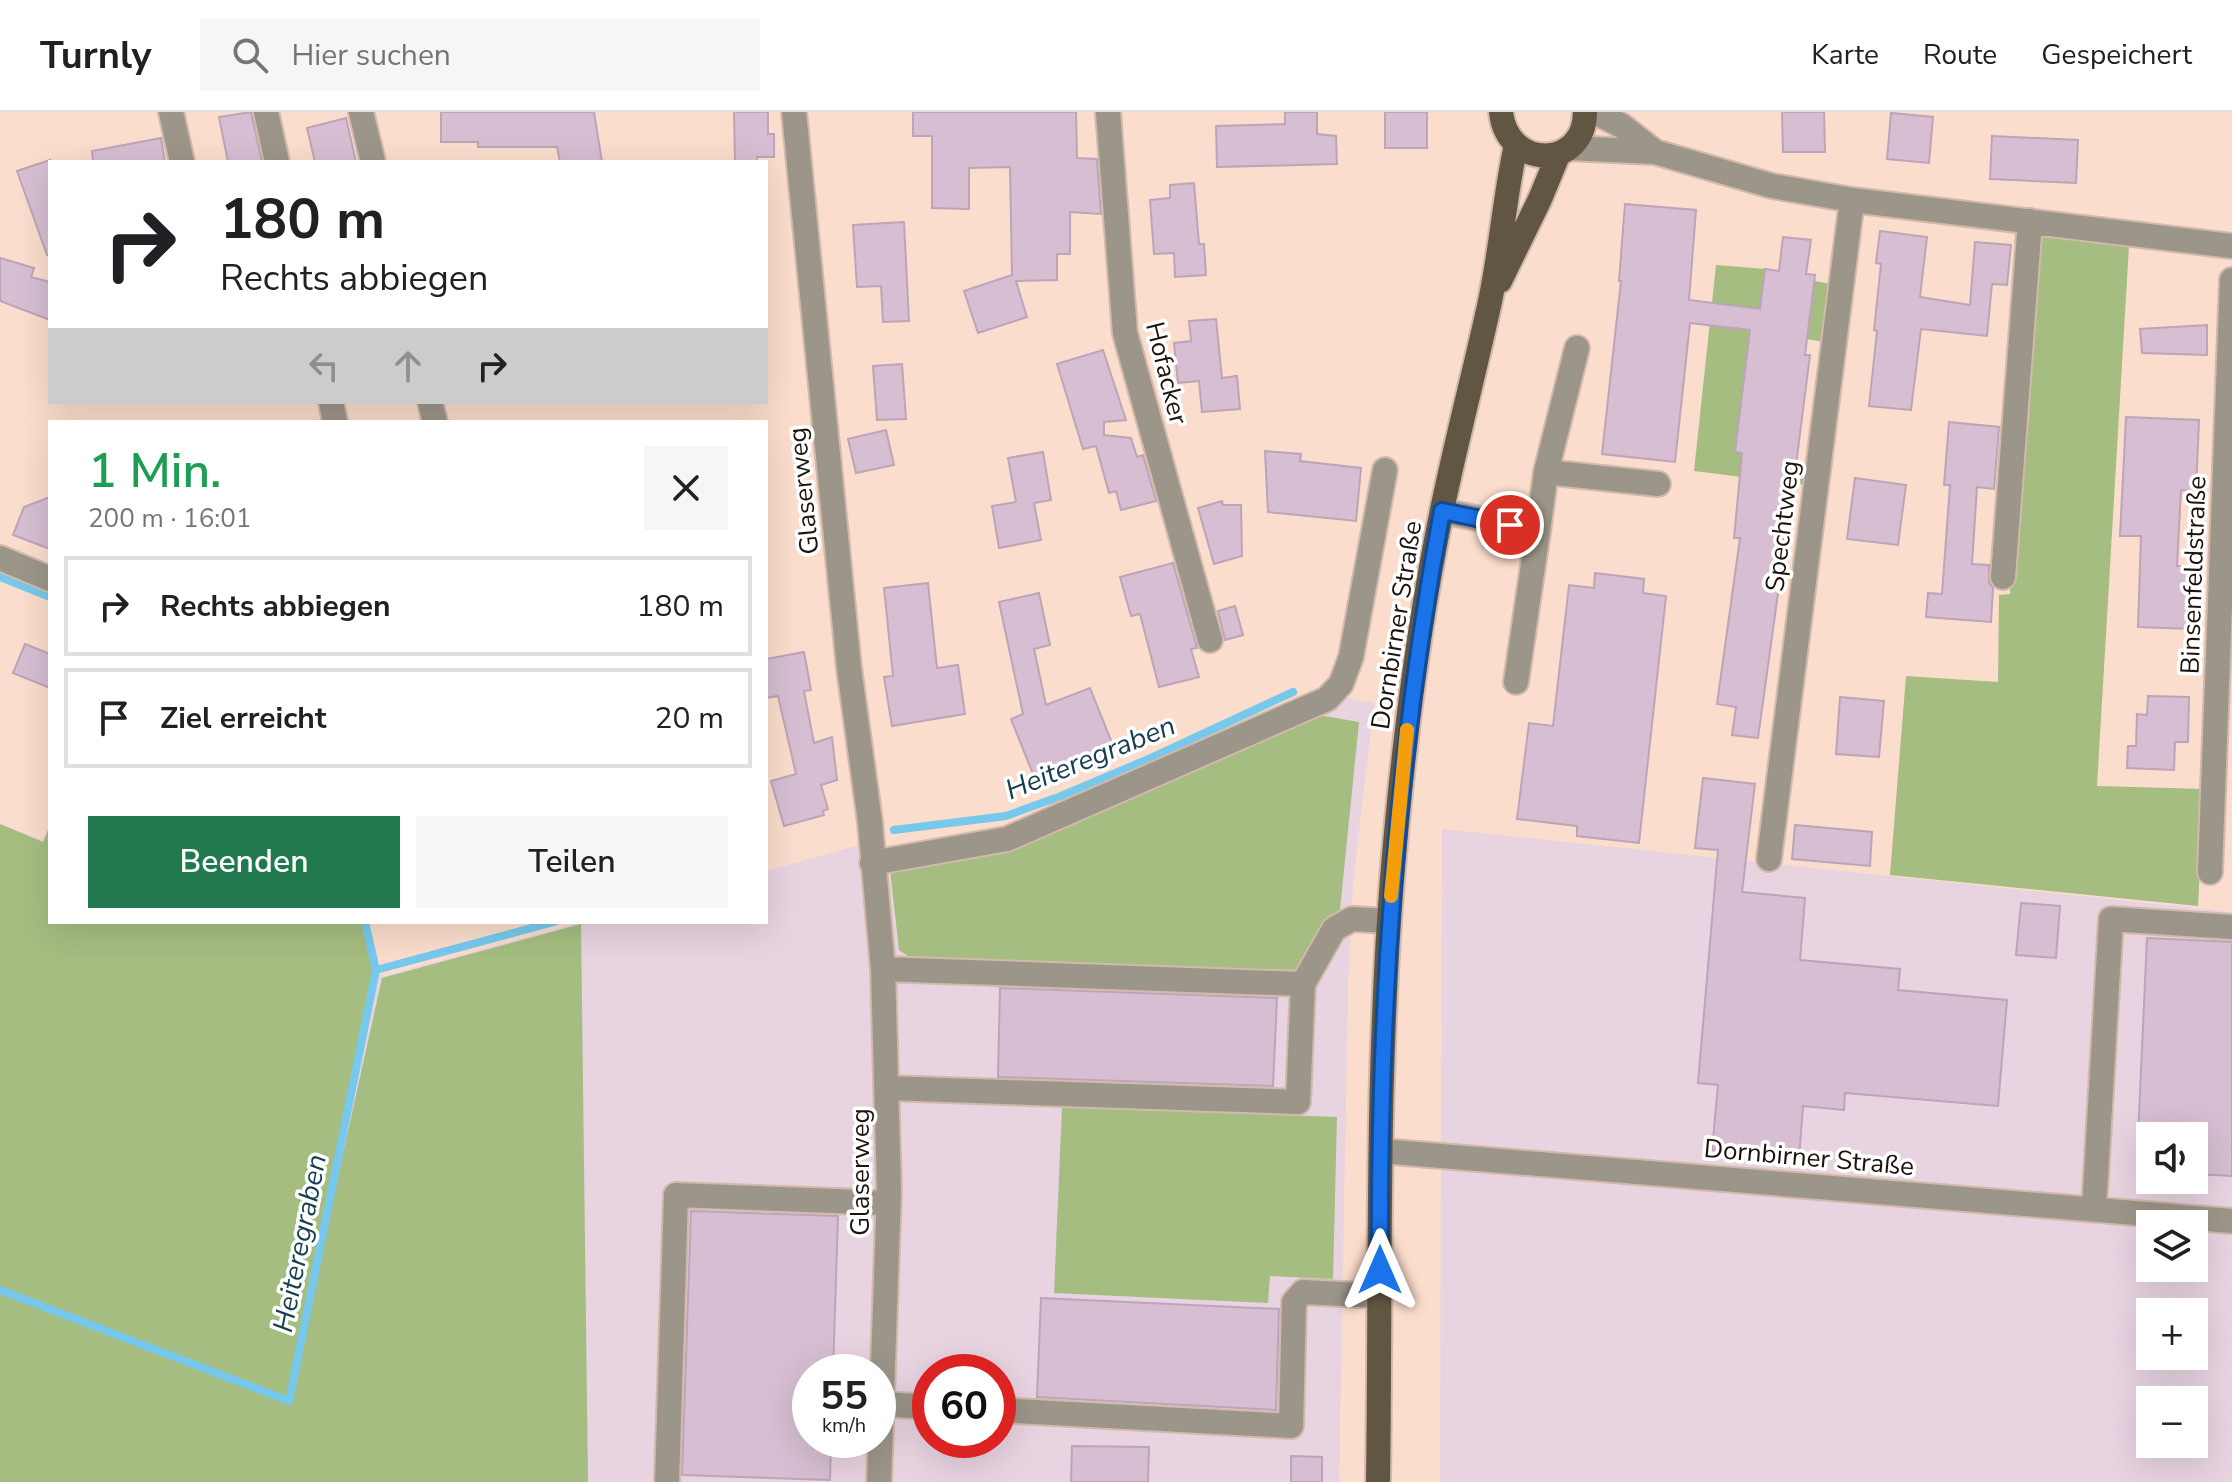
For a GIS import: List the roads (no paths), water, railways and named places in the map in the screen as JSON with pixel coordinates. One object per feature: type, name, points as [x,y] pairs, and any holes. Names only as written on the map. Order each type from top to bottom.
[{"type":"main road","points":[[1501,112],[1506,134],[1529,154],[1544,156],[1564,151]]},
{"type":"main road","name":"Dornbirner Straße","points":[[1489,305],[1564,151],[1579,137],[1585,112]]},
{"type":"main road","name":"Dornbirner Straße","points":[[1378,1482],[1381,1151],[1389,921],[1407,723],[1442,511],[1489,305],[1516,145]]},
{"type":"street","points":[[171,112],[182,160]]},
{"type":"street","points":[[266,112],[277,160]]},
{"type":"street","points":[[361,112],[373,160]]},
{"type":"street","name":"Glaserweg","points":[[794,112],[849,668],[870,822],[883,969],[888,1088],[884,1354]]},
{"type":"street","name":"Hofacker","points":[[1108,112],[1125,333],[1210,640]]},
{"type":"street","points":[[1595,112],[1622,126],[1655,152]]},
{"type":"street","points":[[1564,151],[1655,152],[1772,186],[1852,200],[2232,246]]},
{"type":"street","name":"Spechtweg","points":[[1769,859],[1852,200]]},
{"type":"street","points":[[2003,577],[2030,221]]},
{"type":"street","name":"Binsenfeldstraße","points":[[2210,872],[2232,280]]},
{"type":"street","points":[[1516,682],[1546,472],[1577,348]]},
{"type":"street","points":[[872,863],[1007,839],[1327,699],[1341,684],[1351,657],[1385,470]]},
{"type":"street","points":[[1546,472],[1658,484]]},
{"type":"street","points":[[1442,511],[1538,531]]},
{"type":"street","points":[[0,558],[48,578]]},
{"type":"street","points":[[888,1088],[1298,1102],[1303,984],[1334,929],[1352,919],[1389,921]]},
{"type":"street","points":[[2094,1209],[2111,919],[2232,927]]},
{"type":"street","points":[[883,969],[1303,984]]},
{"type":"street","name":"Dornbirner Straße","points":[[1381,1151],[2232,1221]]},
{"type":"street","points":[[667,1482],[676,1195],[888,1203]]},
{"type":"street","points":[[1016,1411],[1291,1426],[1294,1302],[1303,1292],[1380,1296]]},
{"type":"street","name":"Glaserweg","points":[[879,1482],[880,1458]]},
{"type":"waterway","points":[[0,577],[48,596]]},
{"type":"waterway","name":"Heiteregraben","points":[[894,830],[1006,816],[1151,758],[1293,692]]},
{"type":"waterway","points":[[365,924],[376,970]]},
{"type":"waterway","name":"Heiteregraben","points":[[0,1290],[289,1401],[376,970],[547,924]]}]
